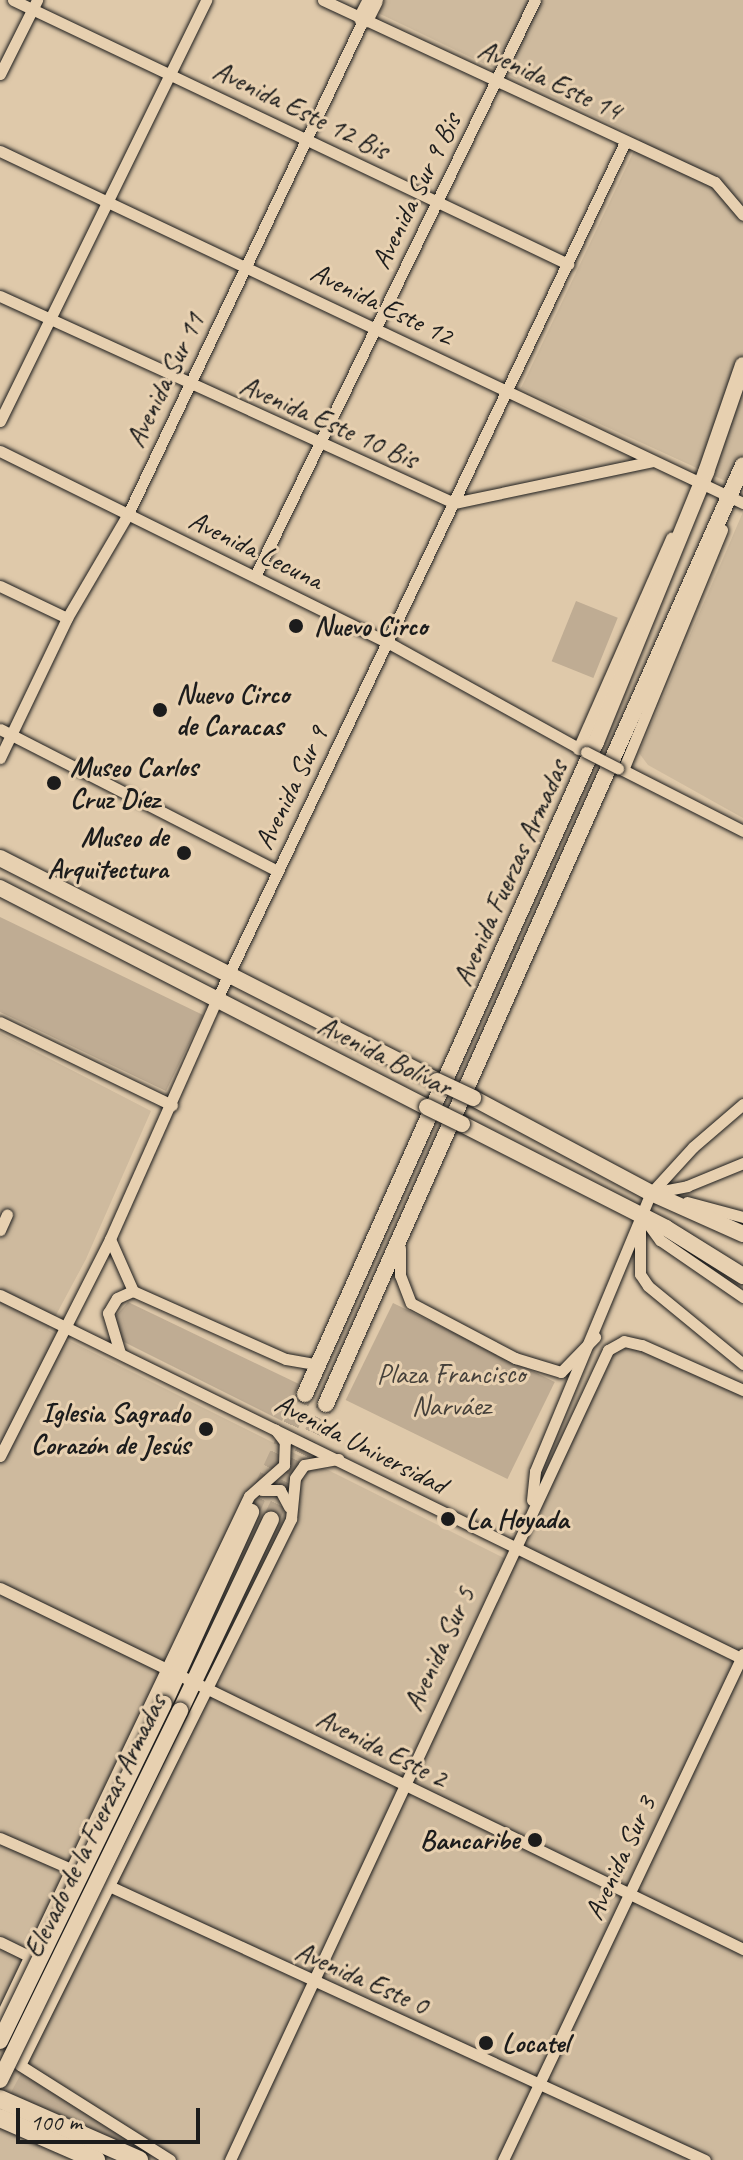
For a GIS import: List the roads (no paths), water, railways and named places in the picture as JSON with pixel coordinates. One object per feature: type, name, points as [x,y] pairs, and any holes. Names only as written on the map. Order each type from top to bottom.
[{"type":"main road","name":"Avenida Fuerzas Armadas","points":[[305,1394],[590,756],[699,485],[743,365]]},
{"type":"main road","name":"Avenida Fuerzas Armadas","points":[[326,1404],[736,500],[743,465]]},
{"type":"main road","name":"Avenida Bolívar","points":[[0,858],[473,1098],[651,1193],[743,1234]]},
{"type":"main road","name":"Avenida Bolívar","points":[[0,888],[640,1214],[743,1276]]},
{"type":"main road","points":[[172,1669],[250,1504]]},
{"type":"main road","points":[[200,1682],[271,1519]]},
{"type":"main road","name":"Elevado de la Fuerzas Armadas","points":[[0,2041],[172,1669]]},
{"type":"main road","name":"Elevado de la Fuerzas Armadas","points":[[0,2080],[200,1682]]},
{"type":"main road","points":[[0,2099],[139,2160]]},
{"type":"main road","points":[[0,2118],[96,2160]]},
{"type":"street","name":"Avenida Este 12 Bis","points":[[13,0],[35,5],[306,140],[568,264]]},
{"type":"street","points":[[0,421],[206,0]]},
{"type":"street","name":"Avenida Este 14","points":[[323,0],[368,9],[496,82],[725,188],[734,210],[743,215]]},
{"type":"street","name":"Avenida Sur 9 Bis","points":[[255,576],[535,0]]},
{"type":"street","points":[[0,74],[35,5]]},
{"type":"street","name":"Avenida Sur 11","points":[[0,758],[5,731],[128,514],[368,9]]},
{"type":"street","name":"Avenida Sur 9","points":[[0,1456],[110,1239],[217,999],[625,142]]},
{"type":"street","name":"Avenida Este 12","points":[[0,151],[376,325],[508,393],[736,500]]},
{"type":"street","name":"Avenida Este 10 Bis","points":[[0,296],[318,445],[454,503]]},
{"type":"street","name":"Avenida Lecuna","points":[[0,451],[389,643],[582,751],[743,831]]},
{"type":"street","points":[[454,503],[653,461]]},
{"type":"street","points":[[582,751],[688,500],[699,485]]},
{"type":"street","points":[[621,769],[736,500]]},
{"type":"street","points":[[0,586],[67,618]]},
{"type":"street","points":[[5,731],[278,871]]},
{"type":"street","points":[[0,1022],[172,1105]]},
{"type":"street","name":"Avenida Sur 5","points":[[530,1510],[535,1471],[595,1337],[640,1214],[651,1193],[693,1147],[743,1104]]},
{"type":"street","points":[[651,1193],[687,1186],[742,1161]]},
{"type":"street","points":[[651,1193],[743,1217]]},
{"type":"street","points":[[0,1230],[7,1214]]},
{"type":"street","points":[[640,1214],[660,1240],[743,1297]]},
{"type":"street","points":[[640,1214],[640,1274],[648,1286],[743,1364]]},
{"type":"street","points":[[110,1239],[133,1291],[286,1359],[319,1365]]},
{"type":"street","points":[[401,1243],[400,1275],[411,1303],[515,1358],[561,1372],[595,1337]]},
{"type":"street","points":[[120,1353],[108,1313],[117,1298],[133,1291]]},
{"type":"street","name":"Avenida Universidad","points":[[0,1295],[264,1421],[513,1547],[742,1657]]},
{"type":"street","name":"Avenida Sur 5","points":[[230,2160],[530,1510],[615,1345],[642,1345],[743,1390]]},
{"type":"street","points":[[172,1669],[184,1633],[250,1504],[284,1465],[285,1442],[264,1421]]},
{"type":"street","points":[[200,1682],[224,1653],[291,1519],[299,1471],[315,1461],[338,1459]]},
{"type":"street","points":[[250,1504],[280,1490],[288,1501],[291,1519]]},
{"type":"street","name":"Avenida Este 2","points":[[0,1588],[200,1682],[401,1786],[630,1892],[743,1949]]},
{"type":"street","name":"Avenida Sur 3","points":[[503,2160],[742,1657]]},
{"type":"street","points":[[0,2018],[71,1868],[159,1698]]},
{"type":"street","points":[[170,2160],[20,2065],[111,1888],[187,1710]]},
{"type":"street","name":"Avenida Este 0","points":[[0,1838],[705,2160]]},
{"type":"street","points":[[0,1942],[29,1956]]},
{"type":"tunnel","points":[[251,1512],[305,1394]]},
{"type":"tunnel","points":[[271,1519],[326,1404]]},
{"type":"place","name":"Nuevo Circo","points":[[296,626]]},
{"type":"place","name":"Nuevo Circo de Caracas","points":[[160,710]]},
{"type":"place","name":"Museo Carlos Cruz Díez","points":[[54,783]]},
{"type":"place","name":"Museo de Arquitectura","points":[[184,853]]},
{"type":"place","name":"Iglesia Sagrado Corazón de Jesús","points":[[206,1429]]},
{"type":"place","name":"La Hoyada","points":[[448,1519]]},
{"type":"place","name":"Bancaribe","points":[[535,1840]]},
{"type":"place","name":"Locatel","points":[[486,2043]]},
{"type":"park label","name":"Plaza Francisco Narváez","points":[[451,1390]]}]
